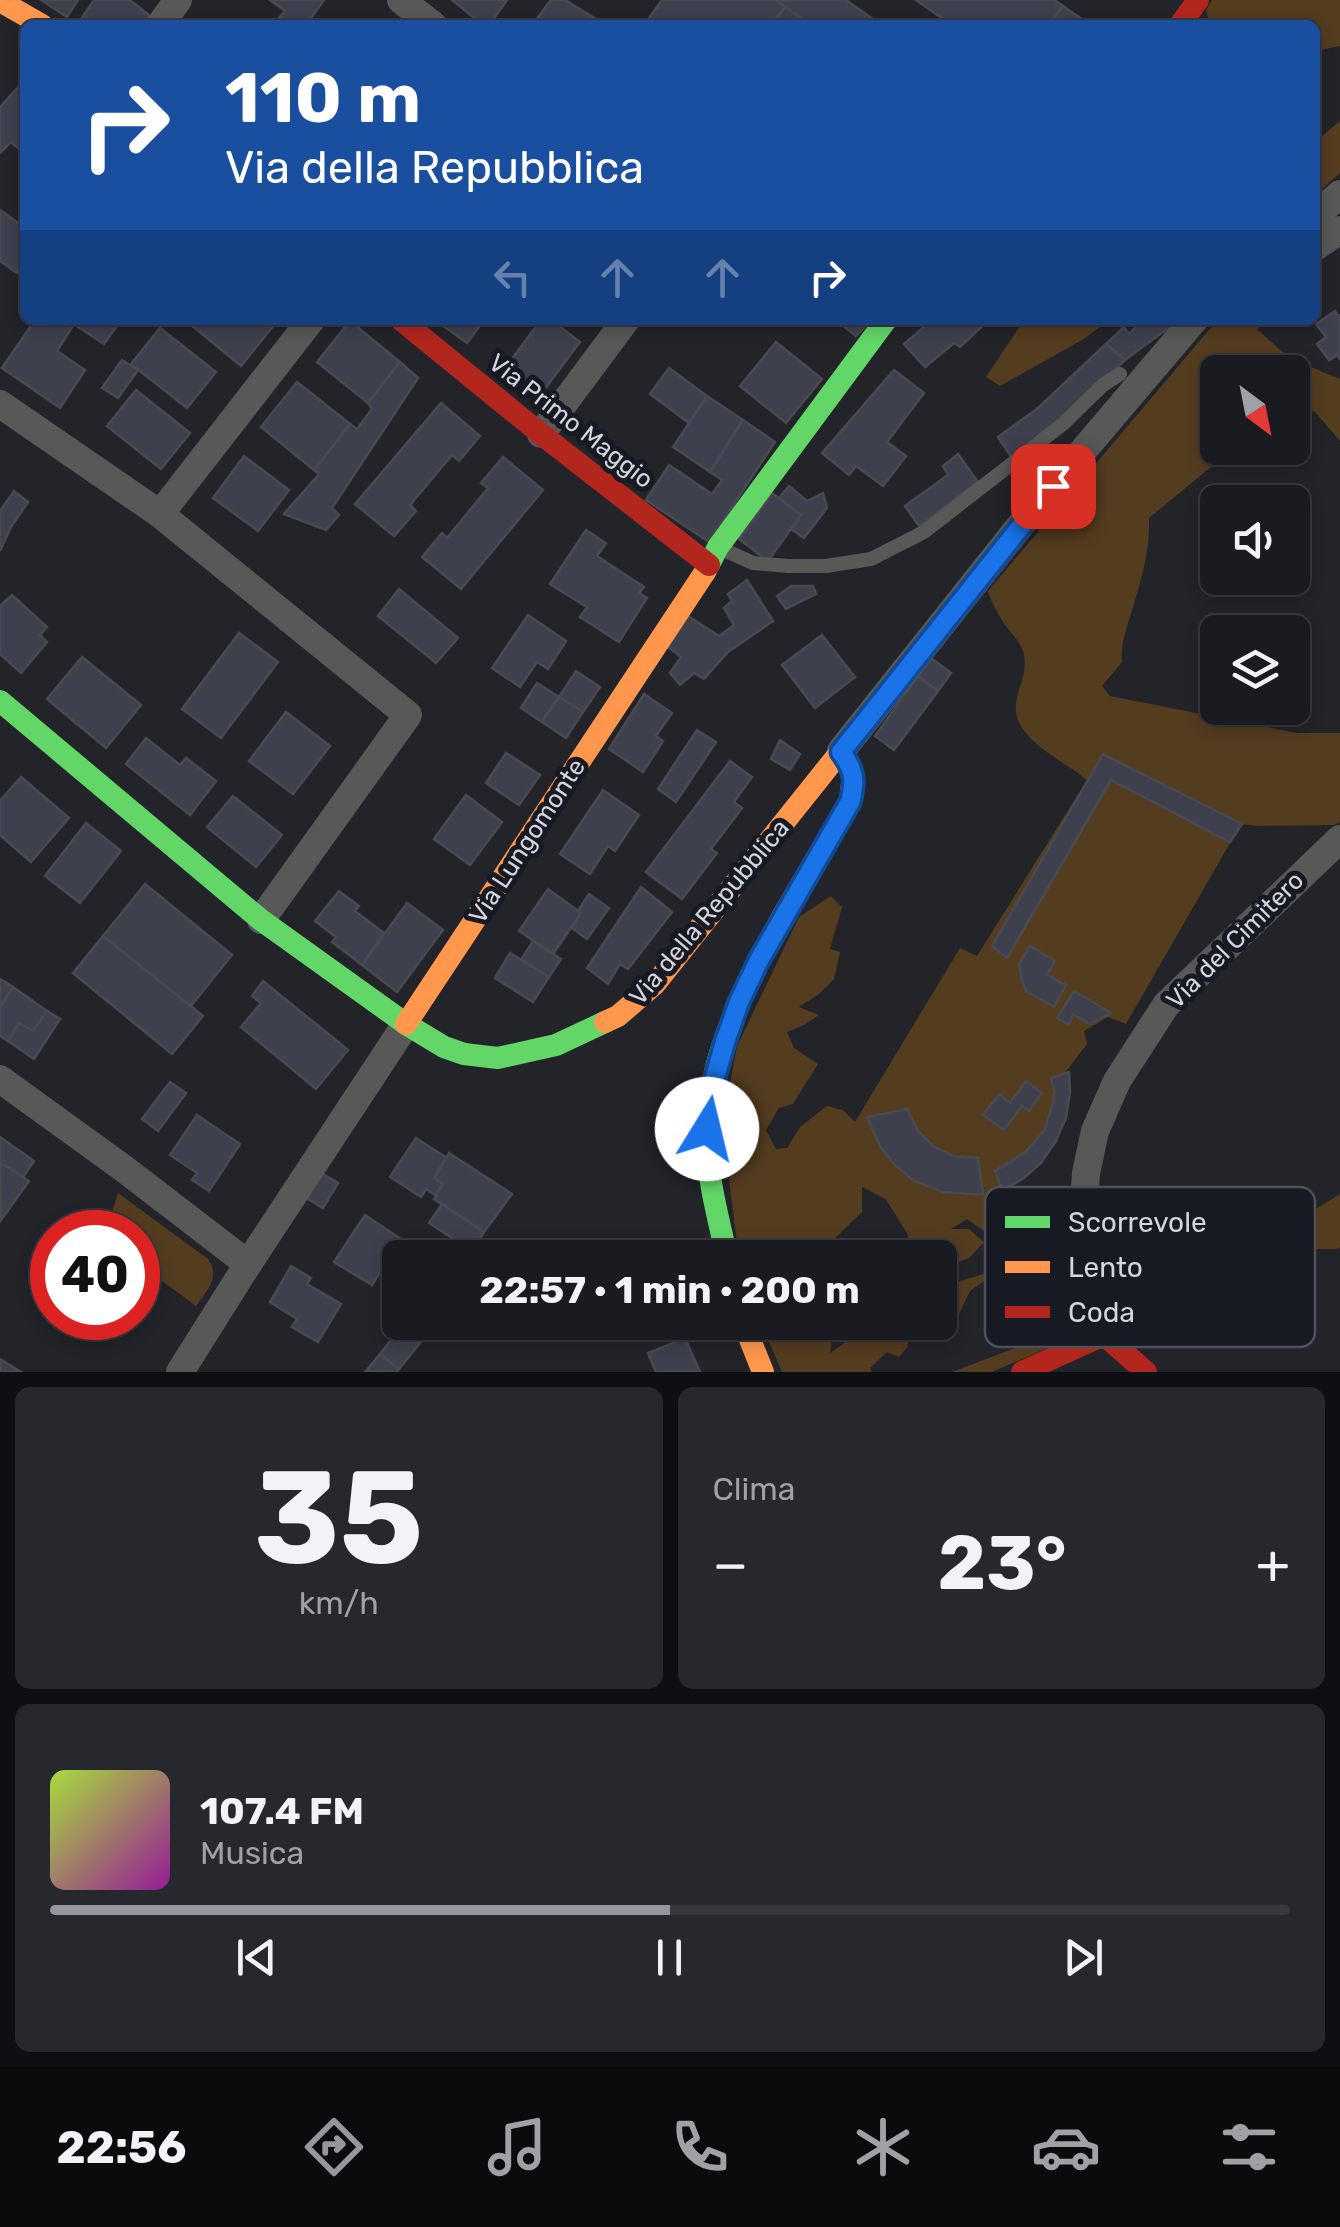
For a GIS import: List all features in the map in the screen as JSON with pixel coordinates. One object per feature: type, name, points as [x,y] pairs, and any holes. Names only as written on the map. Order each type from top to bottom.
[{"type":"street","points":[[400,0],[426,20]]},
{"type":"street","points":[[0,1],[33,20]]},
{"type":"street","points":[[1320,212],[1340,194]]},
{"type":"street","points":[[160,514],[307,325]]},
{"type":"street","name":"Via Primo Maggio","points":[[406,325],[542,434],[714,556]]},
{"type":"street","points":[[542,434],[622,325]]},
{"type":"street","name":"Via Lungomonte","points":[[180,1372],[714,556],[882,325]]},
{"type":"street","name":"Via della Repubblica","points":[[0,701],[260,920],[406,1024],[464,1054],[498,1058],[556,1044],[618,1016],[655,984],[1031,512],[1190,325]]},
{"type":"street","points":[[0,404],[160,514],[408,715],[260,920]]},
{"type":"street","points":[[722,1240],[712,1190],[707,1129],[712,1088],[752,974],[850,802],[854,787],[852,766],[841,752]]},
{"type":"street","name":"Via del Cimitero","points":[[1085,1187],[1095,1131],[1117,1082],[1166,1006],[1340,839]]},
{"type":"street","points":[[0,1079],[248,1264]]},
{"type":"street","points":[[750,1340],[763,1372]]},
{"type":"street","points":[[1022,1372],[1079,1347]]},
{"type":"street","points":[[1117,1347],[1146,1372]]},
{"type":"lane","points":[[714,556],[788,566],[826,566],[871,559],[924,532],[1063,424],[1104,384],[1120,374]]},
{"type":"shaded area","points":[[1212,0],[1340,0],[1340,46],[1320,50],[1320,20],[1209,20],[1206,10]]},
{"type":"shaded area","points":[[1340,121],[1340,173],[1320,191],[1320,138]]},
{"type":"shaded area","points":[[1021,325],[1102,325],[1000,386],[986,377]]},
{"type":"shaded area","points":[[1215,325],[1258,325],[1258,330],[1286,355],[1200,355],[1200,465],[1213,465],[1149,518],[1145,563],[1123,641],[1122,662],[1102,686],[1110,696],[1200,714],[1200,725],[1257,725],[1297,733],[1340,733],[1340,822],[1241,824],[1126,1024],[1108,1017],[1084,1031],[1087,1044],[1064,1074],[1064,1119],[1047,1156],[1021,1180],[1006,1187],[985,1187],[985,1231],[967,1219],[951,1229],[969,1229],[984,1242],[969,1258],[957,1263],[957,1240],[907,1240],[886,1199],[862,1187],[862,1212],[833,1240],[737,1240],[722,1125],[737,1046],[799,917],[831,896],[842,907],[830,949],[840,952],[834,979],[799,1007],[819,1015],[787,1032],[794,1048],[818,1064],[793,1104],[779,1108],[766,1130],[776,1149],[787,1148],[800,1127],[827,1106],[843,1110],[855,1122],[960,948],[977,956],[1087,780],[1042,748],[1022,728],[1016,704],[1025,658],[988,591],[1208,331]]},
{"type":"shaded area","points":[[1310,367],[1340,379],[1340,441],[1310,409]]},
{"type":"shaded area","points":[[118,1193],[141,1210],[113,1210]]},
{"type":"shaded area","points":[[1340,1194],[1337,1249],[1315,1249],[1315,1209]]},
{"type":"shaded area","points":[[160,1224],[212,1266],[213,1278],[196,1306],[160,1279]]},
{"type":"shaded area","points":[[985,1274],[985,1280],[970,1291],[957,1317],[957,1282]]},
{"type":"shaded area","points":[[768,1340],[832,1340],[830,1353],[848,1340],[908,1340],[899,1357],[887,1352],[870,1368],[872,1372],[782,1372]]},
{"type":"shaded area","points":[[1018,1347],[1048,1347],[992,1372],[952,1372]]},
{"type":"building","points":[[41,0],[78,0],[67,17]]},
{"type":"building","points":[[94,0],[130,0],[150,16],[147,20],[80,20]]},
{"type":"building","points":[[270,0],[324,0],[310,20],[277,20],[285,11]]},
{"type":"building","points":[[452,0],[507,0],[493,20],[477,20]]},
{"type":"building","points":[[551,0],[565,0],[596,19],[595,20],[536,20]]},
{"type":"building","points":[[662,0],[776,0],[785,7],[776,20],[648,20]]},
{"type":"building","points":[[776,0],[846,0],[874,20],[803,20]]},
{"type":"building","points":[[916,0],[1054,0],[1063,6],[1053,20],[945,20]]},
{"type":"building","points":[[1063,6],[1083,20],[1053,20]]},
{"type":"building","points":[[785,7],[803,20],[776,20]]},
{"type":"building","points":[[20,85],[20,150],[11,142],[0,153],[0,107]]},
{"type":"building","points":[[0,210],[20,224],[20,269],[17,273],[0,261]]},
{"type":"building","points":[[1335,311],[1340,315],[1340,359],[1337,355],[1329,360],[1317,344],[1326,337],[1317,325]]},
{"type":"building","points":[[32,325],[73,325],[57,351],[85,370],[60,408],[2,368]]},
{"type":"building","points":[[76,325],[117,325],[104,344]]},
{"type":"building","points":[[191,325],[274,325],[241,366]]},
{"type":"building","points":[[347,325],[355,325],[400,362],[368,403],[317,362]]},
{"type":"building","points":[[442,325],[480,325],[467,343]]},
{"type":"building","points":[[537,325],[558,325],[580,342],[541,394],[505,368]]},
{"type":"building","points":[[842,325],[866,325],[856,336]]},
{"type":"building","points":[[926,325],[984,325],[960,347],[954,343],[925,367],[904,344]]},
{"type":"building","points":[[1138,325],[1172,325],[1125,360],[1106,344],[1124,327],[1129,334]]},
{"type":"building","points":[[160,328],[216,372],[187,408],[131,364]]},
{"type":"building","points":[[776,342],[822,379],[786,423],[740,386]]},
{"type":"building","points":[[1106,344],[1125,360],[1061,420],[1012,458],[998,437],[1037,409]]},
{"type":"building","points":[[122,360],[138,370],[118,398],[102,388]]},
{"type":"building","points":[[400,362],[418,378],[332,508],[339,515],[326,530],[284,514],[319,474],[314,470],[350,424],[357,429],[372,409],[368,403]]},
{"type":"building","points":[[669,368],[707,396],[689,423],[650,394]]},
{"type":"building","points":[[894,370],[924,393],[887,442],[906,456],[883,486],[856,466],[849,475],[822,453]]},
{"type":"building","points":[[297,382],[350,424],[314,470],[261,427]]},
{"type":"building","points":[[136,390],[190,433],[161,469],[107,426]]},
{"type":"building","points":[[707,396],[743,420],[710,472],[673,447]]},
{"type":"building","points":[[441,403],[480,436],[459,461],[452,455],[410,505],[416,511],[394,536],[355,504]]},
{"type":"building","points":[[743,420],[775,442],[709,542],[646,500],[669,465],[712,494],[722,480],[710,472]]},
{"type":"building","points":[[958,454],[978,482],[919,526],[905,506],[948,475],[943,466]]},
{"type":"building","points":[[244,456],[289,490],[258,531],[213,498]]},
{"type":"building","points":[[503,457],[543,490],[461,589],[422,557],[442,533],[447,538],[488,488],[481,483]]},
{"type":"building","points":[[789,486],[807,501],[823,493],[827,508],[804,538],[791,529],[801,515],[779,498]]},
{"type":"building","points":[[14,491],[28,502],[0,551],[0,511]]},
{"type":"building","points":[[772,493],[801,515],[768,561],[739,539]]},
{"type":"building","points":[[586,530],[606,543],[597,556],[644,587],[639,593],[647,598],[619,642],[580,617],[587,607],[550,584]]},
{"type":"building","points":[[747,580],[773,621],[728,652],[704,679],[694,673],[680,685],[670,673],[681,657],[668,647],[688,616],[719,636],[734,625],[724,608],[732,601],[728,594]]},
{"type":"building","points":[[791,586],[813,586],[816,594],[786,609],[777,596]]},
{"type":"building","points":[[399,589],[458,638],[436,663],[378,616]]},
{"type":"building","points":[[12,595],[47,627],[40,635],[47,642],[21,673],[0,654],[0,606]]},
{"type":"building","points":[[528,615],[566,641],[548,669],[537,662],[520,687],[492,668]]},
{"type":"building","points":[[239,633],[278,662],[221,738],[182,709]]},
{"type":"building","points":[[822,635],[855,677],[815,708],[782,665]]},
{"type":"building","points":[[82,657],[141,705],[106,748],[47,699]]},
{"type":"building","points":[[931,658],[951,673],[938,691],[918,676]]},
{"type":"building","points":[[576,671],[600,687],[583,712],[559,697]]},
{"type":"building","points":[[918,676],[938,691],[894,750],[875,736]]},
{"type":"building","points":[[537,683],[559,697],[542,722],[521,708]]},
{"type":"building","points":[[644,694],[672,713],[656,736],[663,741],[643,772],[609,749]]},
{"type":"building","points":[[559,697],[583,712],[566,738],[542,722]]},
{"type":"building","points":[[286,712],[330,746],[293,794],[249,761]]},
{"type":"building","points":[[697,730],[716,742],[676,802],[658,789]]},
{"type":"building","points":[[146,738],[180,765],[186,758],[216,781],[190,815],[126,764]]},
{"type":"building","points":[[780,740],[800,754],[790,770],[771,759]]},
{"type":"building","points":[[506,753],[540,775],[519,805],[486,783]]},
{"type":"building","points":[[1103,754],[1242,824],[1230,842],[1111,780],[1007,958],[992,946]]},
{"type":"building","points":[[730,761],[752,777],[734,802],[742,808],[711,849],[717,853],[682,899],[646,872]]},
{"type":"building","points":[[21,777],[69,818],[31,862],[0,835],[0,801]]},
{"type":"building","points":[[603,790],[639,815],[615,851],[608,846],[590,874],[560,854]]},
{"type":"building","points":[[466,795],[502,822],[470,865],[434,839]]},
{"type":"building","points":[[233,796],[282,835],[256,867],[207,827]]},
{"type":"building","points":[[86,823],[121,851],[80,903],[45,876]]},
{"type":"building","points":[[145,884],[232,955],[190,1007],[103,936]]},
{"type":"building","points":[[641,887],[672,912],[628,969],[620,964],[608,984],[587,968]]},
{"type":"building","points":[[548,889],[581,913],[553,954],[519,931]]},
{"type":"building","points":[[339,891],[359,906],[355,911],[384,933],[362,965],[332,942],[336,937],[315,921]]},
{"type":"building","points":[[589,894],[609,908],[587,939],[572,928]]},
{"type":"building","points":[[407,903],[443,930],[397,992],[362,965]]},
{"type":"building","points":[[103,936],[203,1016],[172,1054],[73,973]]},
{"type":"building","points":[[533,941],[561,959],[549,977],[521,960]]},
{"type":"building","points":[[1030,946],[1055,961],[1047,975],[1066,985],[1054,1007],[1026,991],[1022,981],[1019,964]]},
{"type":"building","points":[[510,953],[549,977],[533,1002],[495,978]]},
{"type":"building","points":[[0,979],[13,987],[0,1007]]},
{"type":"building","points":[[263,981],[348,1050],[316,1089],[241,1027],[261,1003],[252,996]]},
{"type":"building","points":[[13,987],[47,1011],[33,1031],[19,1023],[8,1041],[0,1036],[0,1007]]},
{"type":"building","points":[[1074,991],[1111,1013],[1090,1024],[1073,1014],[1069,1025],[1057,1018]]},
{"type":"building","points":[[47,1011],[60,1019],[34,1059],[8,1041],[19,1023],[33,1031]]},
{"type":"building","points":[[1069,1072],[1066,1118],[1056,1141],[1041,1163],[1024,1178],[1001,1187],[995,1171],[1024,1153],[1044,1131],[1053,1103],[1051,1078]]},
{"type":"building","points":[[1026,1081],[1042,1093],[1029,1111],[1022,1106],[1004,1130],[983,1115],[999,1094],[1010,1103]]},
{"type":"building","points":[[170,1082],[186,1093],[158,1131],[142,1119]]},
{"type":"building","points":[[907,1109],[918,1131],[934,1147],[953,1156],[978,1158],[983,1195],[943,1192],[914,1181],[895,1165],[880,1146],[867,1117]]},
{"type":"building","points":[[197,1115],[240,1144],[209,1191],[192,1180],[197,1173],[170,1155]]},
{"type":"building","points":[[0,1137],[34,1161],[23,1177],[3,1164],[0,1168]]},
{"type":"building","points":[[416,1138],[447,1158],[434,1178],[443,1184],[435,1195],[426,1189],[421,1197],[390,1177]]},
{"type":"building","points":[[449,1153],[512,1194],[484,1232],[434,1199],[443,1184],[434,1178]]},
{"type":"building","points":[[3,1164],[29,1181],[1,1220],[0,1168]]},
{"type":"building","points":[[321,1173],[338,1183],[323,1208],[306,1198]]},
{"type":"building","points":[[442,1204],[484,1232],[479,1240],[455,1240],[429,1223]]},
{"type":"building","points":[[365,1215],[401,1239],[382,1240],[382,1269],[372,1285],[334,1262]]},
{"type":"building","points":[[291,1266],[311,1278],[307,1284],[341,1304],[318,1342],[292,1327],[297,1319],[270,1302]]},
{"type":"building","points":[[391,1340],[413,1340],[419,1344],[399,1369],[380,1354]]},
{"type":"building","points":[[686,1340],[700,1372],[656,1372],[648,1353]]},
{"type":"building","points":[[380,1354],[399,1369],[397,1372],[366,1371]]},
{"type":"building","points":[[0,1359],[21,1372],[0,1372]]},
{"type":"traffic: fast","points":[[705,572],[718,547],[882,325]]},
{"type":"traffic: fast","points":[[0,701],[261,920],[444,1047],[498,1058],[556,1045],[605,1022]]},
{"type":"traffic: fast","points":[[723,1240],[709,1172],[707,1122],[718,1061],[747,985]]},
{"type":"traffic: slow","points":[[0,1],[33,20]]},
{"type":"traffic: slow","points":[[406,1024],[705,572]]},
{"type":"traffic: slow","points":[[605,1022],[618,1016],[655,984],[841,751],[853,775],[850,802],[747,985]]},
{"type":"traffic: slow","points":[[750,1340],[763,1372]]},
{"type":"traffic: jam","points":[[1184,20],[1198,0]]},
{"type":"traffic: jam","points":[[407,325],[709,565]]},
{"type":"traffic: jam","points":[[1022,1372],[1077,1347]]},
{"type":"traffic: jam","points":[[1118,1347],[1146,1372]]},
{"type":"route","points":[[707,1129],[712,1088],[739,1002],[850,802],[854,787],[852,766],[841,752],[1053,486]]}]
